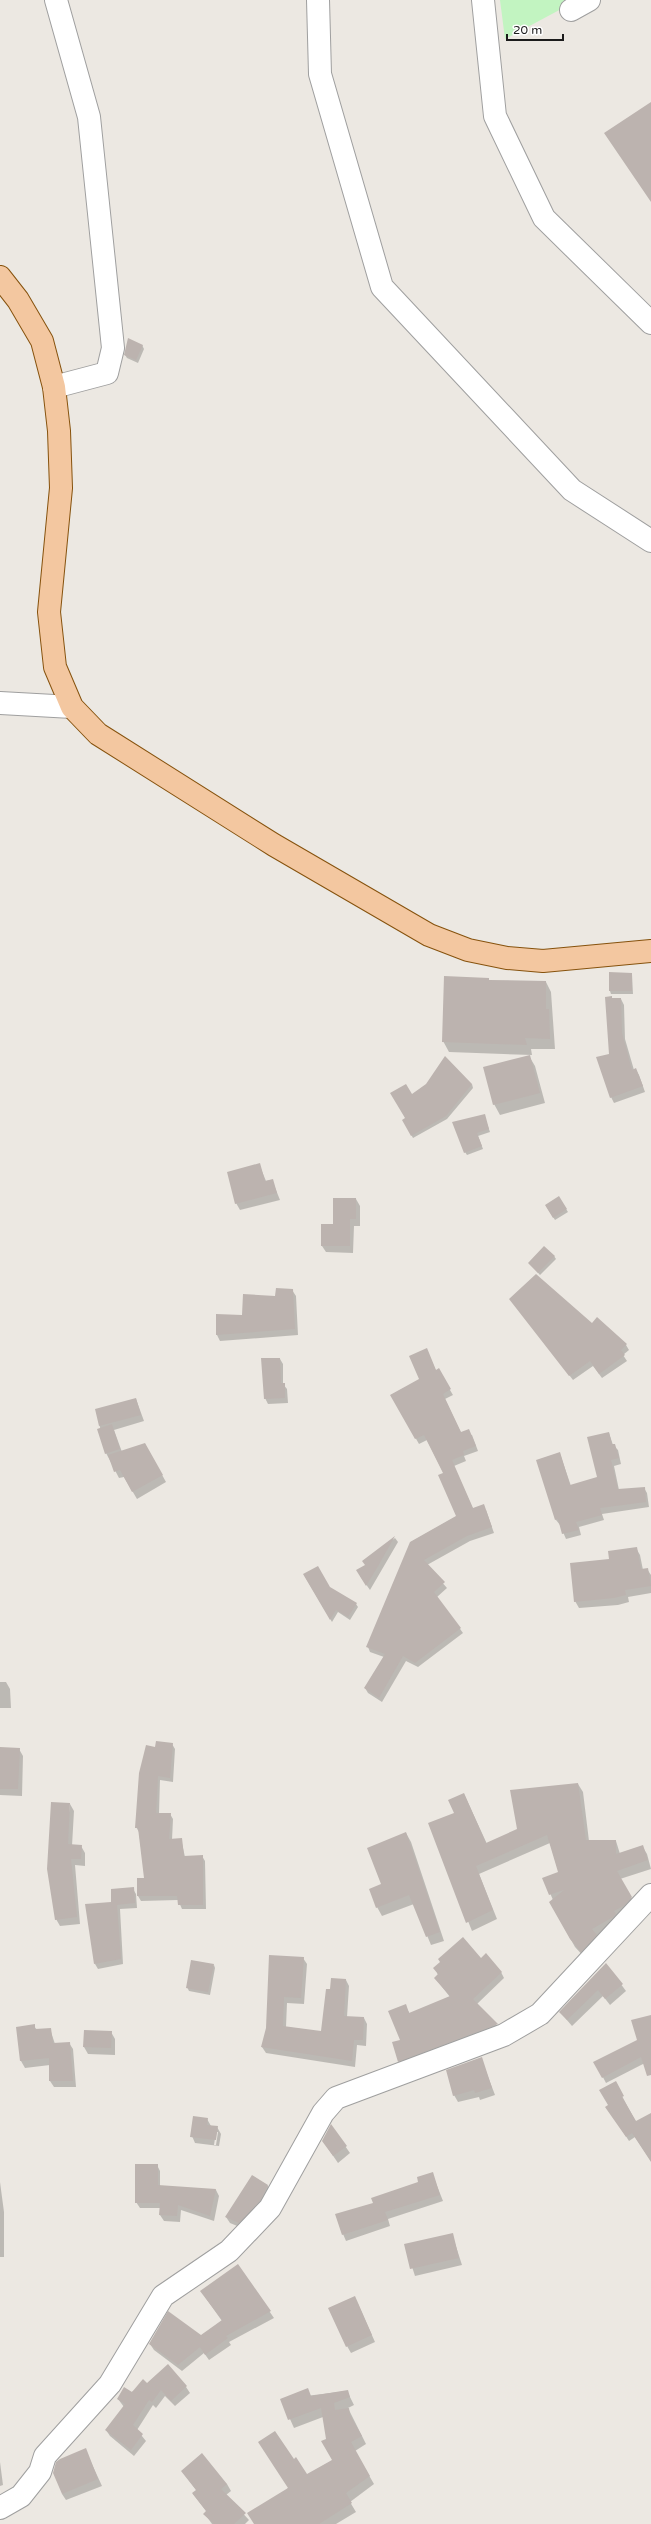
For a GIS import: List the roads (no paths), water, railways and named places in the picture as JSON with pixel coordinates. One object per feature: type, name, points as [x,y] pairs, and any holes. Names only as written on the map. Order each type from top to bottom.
[{"type":"main road","points":[[0,277],[18,300],[42,341],[54,387],[59,431],[61,488],[49,612],[55,667],[72,706],[98,734],[136,760],[274,845],[429,935],[468,950],[507,958],[543,961],[651,951]]},
{"type":"street","points":[[54,387],[107,373],[113,348],[88,117],[56,0]]},
{"type":"street","points":[[318,0],[320,74],[382,287],[572,490],[651,541]]},
{"type":"street","points":[[483,0],[495,116],[544,218],[651,323]]},
{"type":"street","points":[[0,703],[72,706]]},
{"type":"street","points":[[0,2508],[21,2496],[40,2472],[45,2456],[110,2384],[164,2296],[229,2251],[270,2208],[323,2113],[336,2098],[504,2035],[540,2014],[651,1895]]}]
